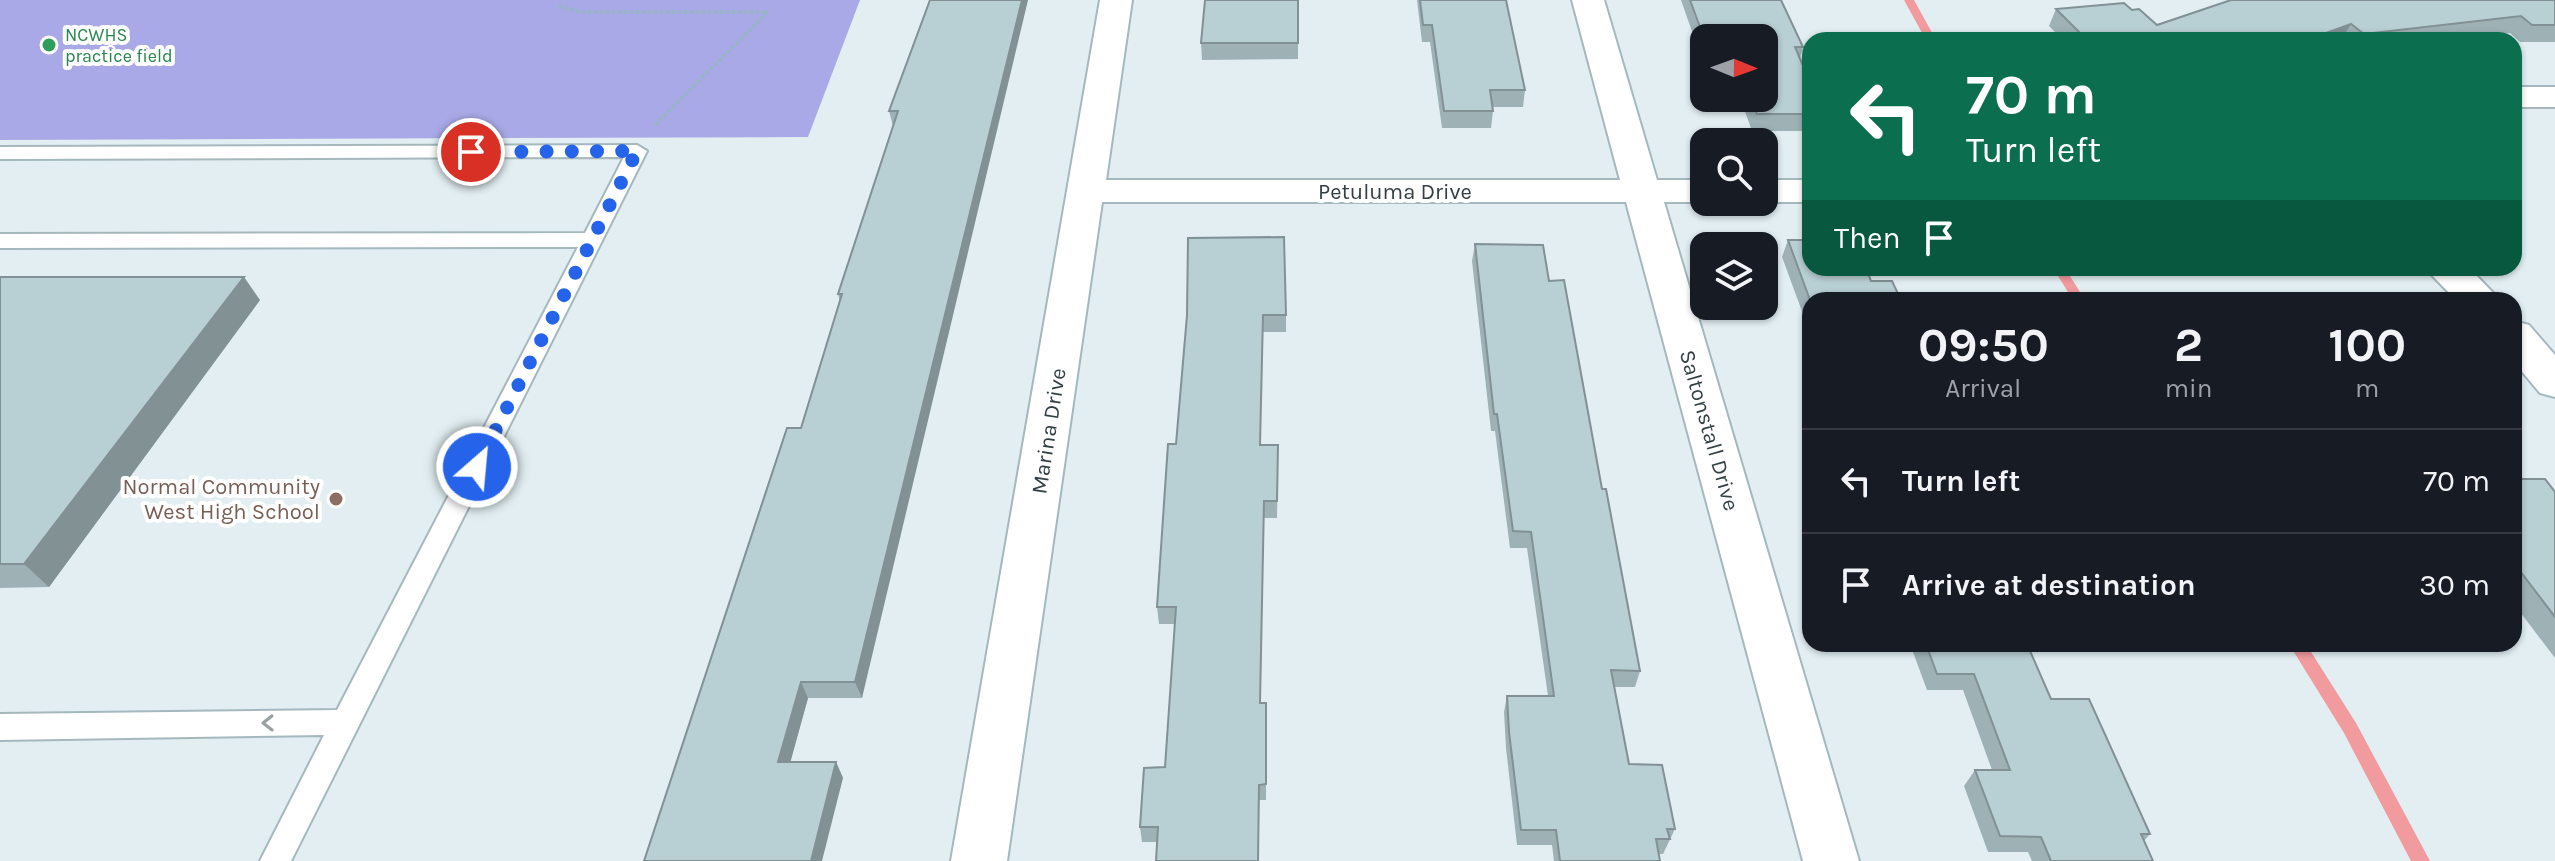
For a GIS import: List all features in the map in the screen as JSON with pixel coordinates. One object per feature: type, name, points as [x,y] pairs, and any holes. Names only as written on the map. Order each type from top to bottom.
[{"type":"street","name":"Marina Drive","points":[[979,861],[1116,0]]},
{"type":"street","name":"Saltonstall Drive","points":[[1588,0],[1831,861]]},
{"type":"street","points":[[2522,97],[2555,97]]},
{"type":"street","name":"Petuluma Drive","points":[[1086,191],[1690,191]]},
{"type":"street","points":[[1778,191],[1802,191]]},
{"type":"street","points":[[2454,276],[2471,292]]},
{"type":"street","points":[[2522,344],[2555,382]]},
{"type":"lane","points":[[0,153],[637,151],[275,861]]},
{"type":"lane","points":[[0,241],[593,240]]},
{"type":"lane","points":[[1,728],[346,722]]},
{"type":"path","points":[[559,6],[581,12],[768,12],[628,151]]},
{"type":"shaded area","points":[[0,0],[860,0],[808,137],[0,140]]},
{"type":"building","points":[[930,0],[1022,0],[855,682],[801,682],[778,762],[836,762],[811,861],[644,861],[787,428],[801,428],[842,294],[838,294],[898,111],[889,111]]},
{"type":"building","points":[[1205,0],[1298,0],[1298,43],[1201,43]]},
{"type":"building","points":[[1420,0],[1506,0],[1525,90],[1490,90],[1493,111],[1444,111],[1432,25],[1423,25]]},
{"type":"building","points":[[1690,0],[1781,0],[1802,45],[1795,47],[1802,63],[1802,114],[1757,114],[1778,112],[1778,24],[1699,24]]},
{"type":"building","points":[[2231,0],[2555,0],[2555,25],[2532,25],[2521,16],[2381,32],[2361,32],[2351,24],[2329,32],[2079,32],[2056,9],[2124,3],[2132,10],[2139,9],[2157,25]]},
{"type":"building","points":[[1284,237],[1286,315],[1263,315],[1260,445],[1278,445],[1277,501],[1264,501],[1260,703],[1266,703],[1266,784],[1259,785],[1258,861],[1156,861],[1158,827],[1140,827],[1144,768],[1165,767],[1176,607],[1157,607],[1168,444],[1176,444],[1187,315],[1188,238]]},
{"type":"building","points":[[1788,240],[1802,240],[1802,276],[1869,276],[1871,281],[1892,281],[1897,292],[1807,292]]},
{"type":"building","points":[[1475,244],[1543,245],[1549,281],[1564,280],[1602,489],[1606,489],[1640,671],[1611,670],[1629,764],[1662,765],[1675,829],[1667,829],[1670,839],[1656,839],[1660,861],[1560,861],[1556,830],[1521,830],[1507,696],[1554,696],[1531,532],[1513,531],[1497,414],[1494,414]]},
{"type":"building","points":[[0,277],[244,277],[24,564],[0,564]]},
{"type":"building","points":[[2522,479],[2545,479],[2555,492],[2555,617],[2522,574]]},
{"type":"building","points":[[1929,652],[2030,652],[2051,699],[2089,699],[2150,834],[2141,834],[2153,861],[2051,861],[2041,837],[2000,836],[1975,770],[2010,770],[1974,674],[1937,674]]},
{"type":"waterway","points":[[1909,0],[1927,32]]},
{"type":"waterway","points":[[2064,276],[2074,292]]},
{"type":"waterway","points":[[2302,652],[2350,728],[2421,861]]},
{"type":"place","name":"NCWHS practice field","points":[[49,45]]},
{"type":"place","name":"Normal Community West High School","points":[[336,499]]},
{"type":"route","points":[[471,152],[637,151],[477,467]]}]
